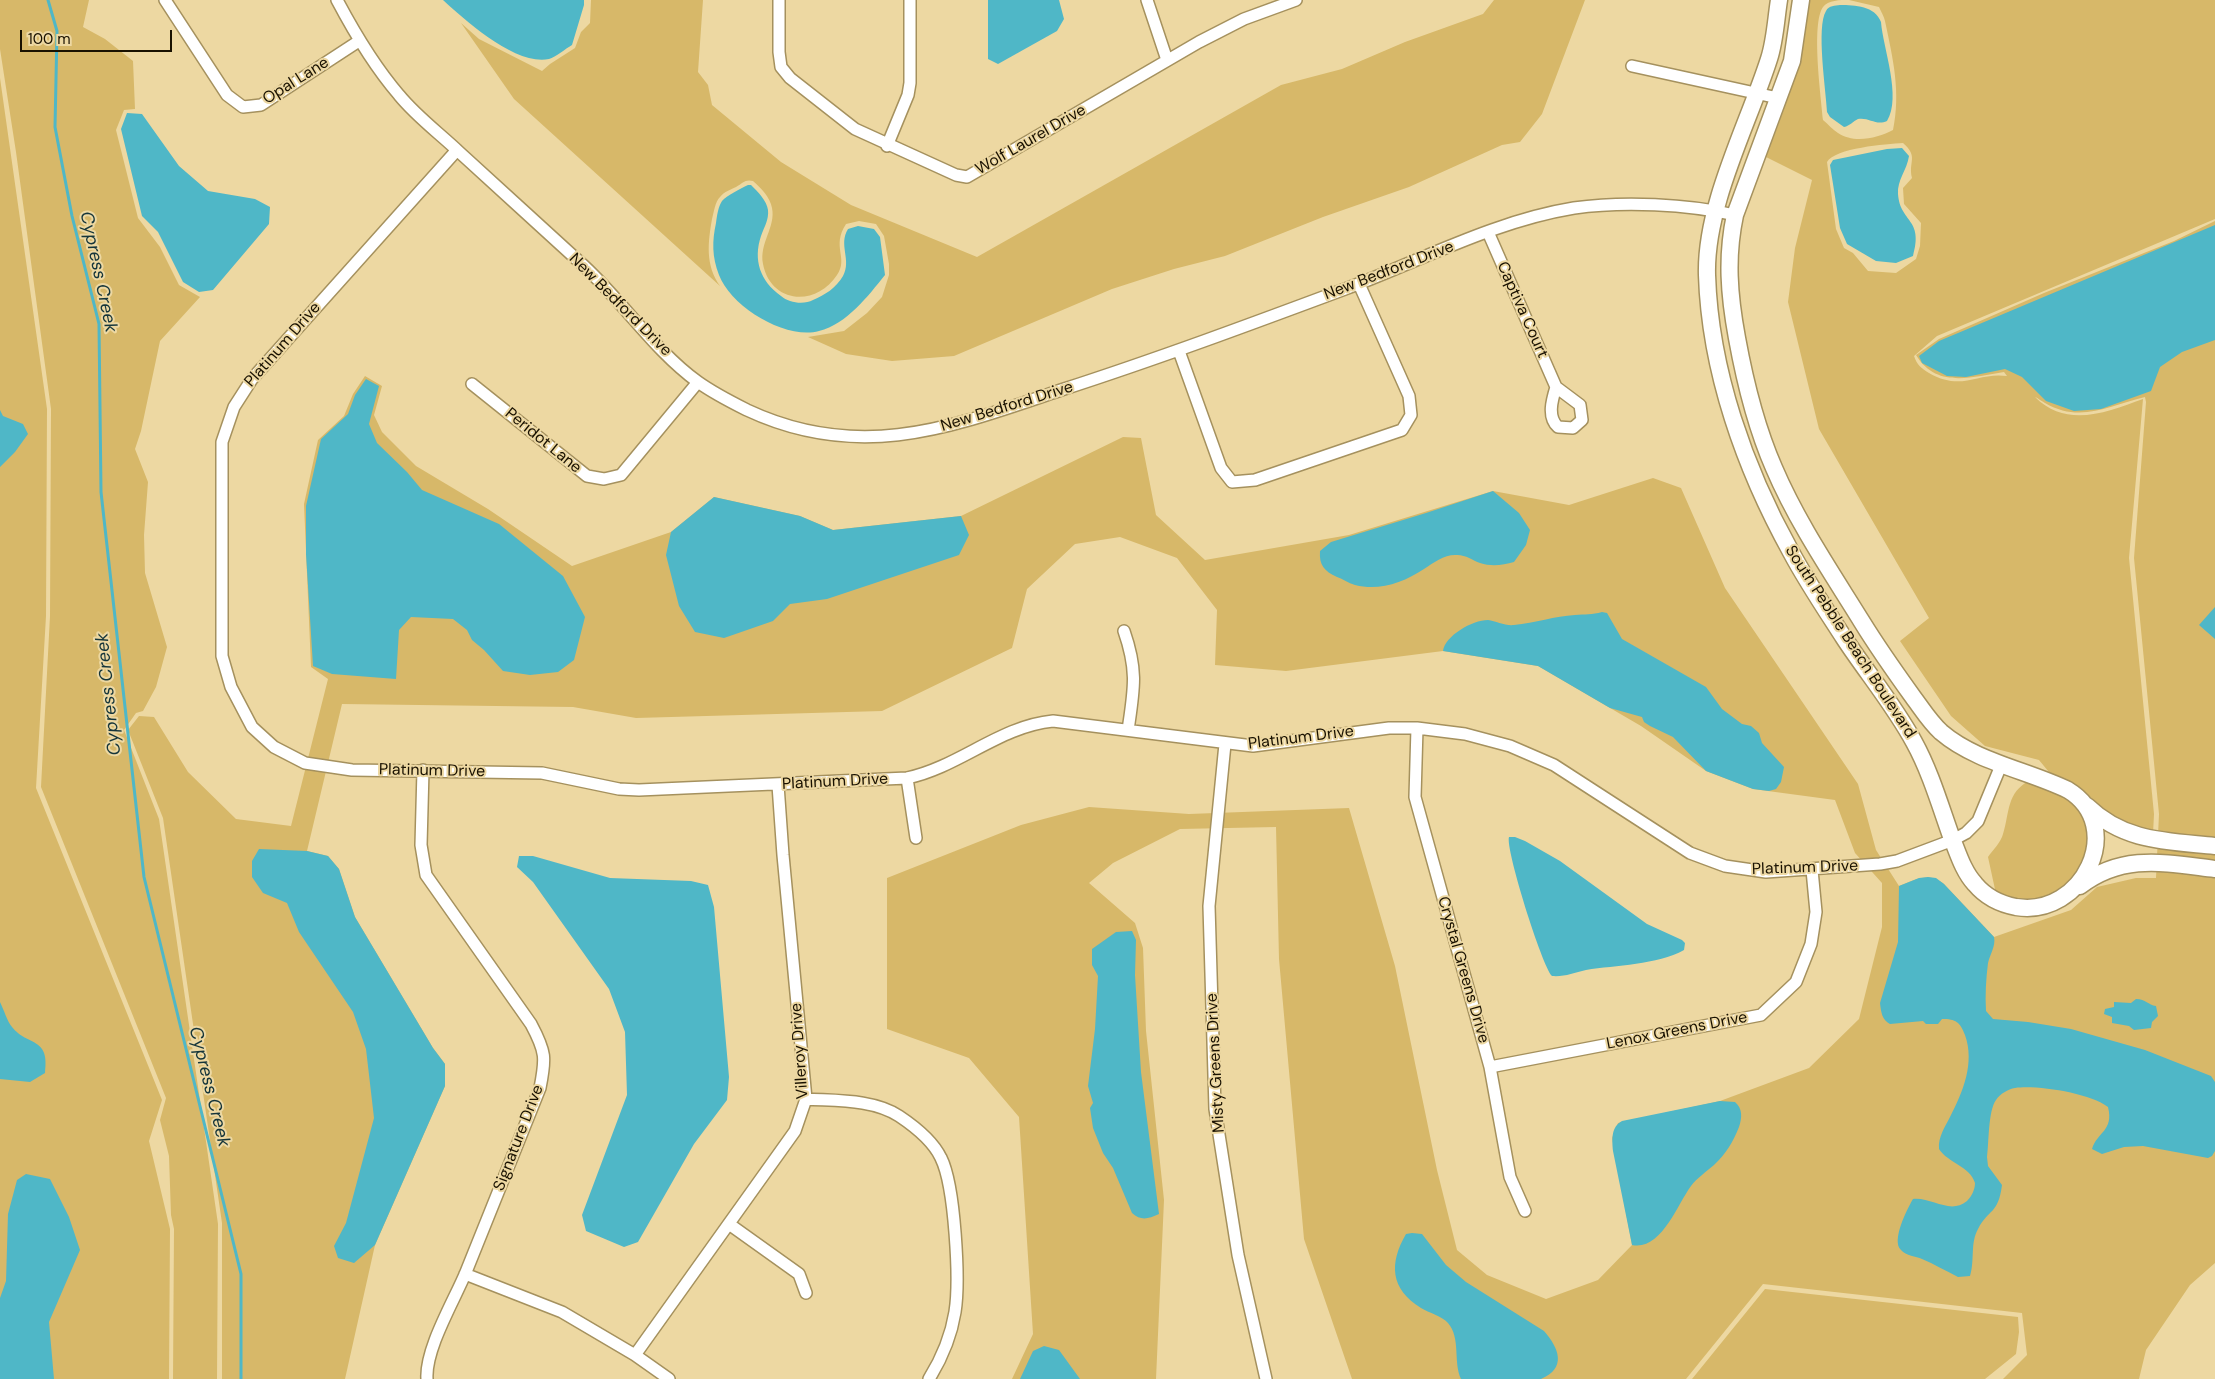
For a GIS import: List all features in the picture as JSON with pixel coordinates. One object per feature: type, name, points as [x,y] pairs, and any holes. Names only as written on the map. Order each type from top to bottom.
[{"type":"street","name":"Opal Lane","points":[[165,0],[227,95],[243,107],[261,105],[359,41]]},
{"type":"street","name":"New Bedford Drive","points":[[337,0],[359,41],[401,98],[607,288],[654,341],[698,382],[747,410],[795,428],[856,438],[902,436],[965,423],[1179,351],[1359,284],[1488,232],[1571,209],[1617,203],[1715,210],[1736,215]]},
{"type":"street","name":"Wolf Laurel Drive","points":[[779,0],[779,52],[781,67],[790,78],[855,129],[887,146],[956,175],[967,177],[979,172],[1167,60],[1244,19],[1296,0]]},
{"type":"street","points":[[887,146],[908,95],[910,83],[910,0]]},
{"type":"street","points":[[1147,0],[1167,60]]},
{"type":"street","name":"South Pebble Beach Boulevard","points":[[1779,0],[1771,56],[1715,210],[1707,253],[1709,299],[1718,362],[1739,437],[1764,501],[1791,553],[1862,663],[1895,710],[1914,743],[1963,865],[1972,882],[1984,893],[2001,903],[2026,908],[2043,906],[2058,901],[2102,871],[2135,862],[2155,862],[2215,869]]},
{"type":"street","name":"South Pebble Beach Boulevard","points":[[1801,0],[1792,61],[1736,215],[1728,258],[1729,296],[1741,360],[1756,420],[1774,469],[1814,545],[1880,651],[1934,725],[1942,733],[1964,747],[2061,786],[2081,799],[2104,821],[2129,834],[2155,840],[2215,846]]},
{"type":"street","points":[[1632,66],[1778,98]]},
{"type":"street","name":"Platinum Drive","points":[[457,150],[252,379],[234,407],[222,442],[222,656],[231,687],[252,727],[274,747],[305,764],[352,770],[542,773],[619,789],[638,790],[907,778],[936,770],[1016,730],[1038,723],[1060,721],[1225,744],[1261,746],[1368,730],[1417,728],[1476,736],[1533,755],[1574,777],[1679,846],[1714,862],[1754,871],[1812,870],[1888,863],[1953,840],[1966,833],[1978,821],[2002,763]]},
{"type":"street","name":"Captiva Court","points":[[1488,232],[1556,387]]},
{"type":"street","points":[[1179,351],[1221,468],[1232,482],[1255,480],[1402,430],[1411,415],[1409,396],[1359,284]]},
{"type":"street","name":"Peridot Lane","points":[[472,384],[587,476],[604,479],[621,475],[698,382]]},
{"type":"street","points":[[1124,631],[1135,675],[1128,730]]},
{"type":"street","points":[[1862,663],[1880,651]]},
{"type":"street","name":"Crystal Greens Drive","points":[[1417,728],[1415,797],[1490,1067],[1510,1177],[1525,1211]]},
{"type":"street","name":"Misty Greens Drive","points":[[1225,744],[1209,906],[1215,1109],[1238,1255],[1266,1379]]},
{"type":"street","name":"Signature Drive","points":[[423,770],[421,845],[426,875],[531,1024],[543,1045],[545,1063],[540,1088],[465,1274],[435,1342],[426,1367],[427,1379]]},
{"type":"street","points":[[907,778],[916,838]]},
{"type":"street","name":"Villeroy Drive","points":[[636,1355],[795,1131],[806,1099],[778,784]]},
{"type":"street","name":"South Pebble Beach Boulevard","points":[[2074,890],[2089,866],[2095,848],[2094,825],[2081,799]]},
{"type":"street","name":"Lenox Greens Drive","points":[[1490,1067],[1761,1015],[1796,982],[1810,944],[1816,912],[1812,870]]},
{"type":"street","points":[[806,1099],[867,1104],[897,1114],[923,1135],[941,1158],[951,1187],[957,1281],[956,1304],[946,1348],[929,1379]]},
{"type":"street","points":[[729,1224],[799,1274],[806,1293]]},
{"type":"street","points":[[465,1274],[562,1312],[636,1355],[669,1379]]},
{"type":"shaded area","points":[[0,0],[89,0],[83,27],[105,39],[133,61],[135,109],[124,110],[116,130],[138,218],[160,247],[179,285],[200,297],[160,341],[141,431],[135,449],[148,482],[144,535],[145,573],[167,647],[156,687],[143,711],[136,713],[124,730],[159,819],[218,1224],[217,1379],[173,1379],[174,1229],[171,1215],[169,1156],[160,1120],[166,1098],[41,787],[50,616],[51,409],[0,49]]},
{"type":"shaded area","points":[[591,0],[703,0],[698,72],[708,85],[712,105],[781,162],[851,205],[977,257],[1281,85],[1342,69],[1405,42],[1483,14],[1494,0],[1585,0],[1542,114],[1520,142],[1502,145],[1409,187],[1323,217],[1225,256],[1174,269],[1112,289],[954,356],[892,361],[846,354],[808,337],[844,331],[867,313],[882,297],[889,275],[889,264],[884,236],[876,224],[859,221],[846,224],[840,239],[840,269],[828,285],[818,292],[806,296],[784,293],[775,287],[768,277],[763,264],[763,249],[773,215],[771,204],[765,193],[753,181],[746,181],[722,195],[718,199],[714,210],[709,236],[709,253],[712,270],[720,286],[514,99],[461,23],[479,39],[542,71],[575,48],[581,32],[590,23]]},
{"type":"shaded area","points":[[1808,0],[1849,0],[2215,0],[2215,219],[1937,336],[1914,356],[1918,364],[1926,371],[1951,381],[2007,376],[2004,372],[1967,378],[1944,377],[1924,366],[1916,355],[1939,339],[2044,293],[2174,241],[2215,221],[2215,1263],[2190,1285],[2146,1350],[2139,1379],[2003,1379],[2027,1355],[2022,1313],[1763,1284],[1686,1379],[1352,1379],[1304,1239],[1279,959],[1276,827],[1180,829],[1113,863],[1089,883],[1135,923],[1143,948],[1146,1031],[1164,1200],[1156,1379],[1012,1379],[1033,1334],[1019,1117],[969,1058],[887,1029],[887,878],[1021,825],[1089,807],[1189,814],[1349,808],[1395,966],[1437,1170],[1457,1250],[1487,1275],[1546,1299],[1598,1280],[1632,1245],[1612,1138],[1618,1123],[1720,1101],[1809,1068],[1859,1019],[1882,927],[1882,883],[1855,853],[1835,800],[1753,789],[1706,771],[1641,726],[1538,666],[1443,651],[1286,671],[1215,665],[1217,610],[1177,558],[1120,537],[1075,544],[1027,589],[1012,648],[882,711],[636,718],[573,707],[342,704],[307,851],[328,856],[339,869],[355,917],[433,1048],[445,1064],[445,1086],[375,1245],[345,1379],[222,1379],[222,1223],[163,818],[128,730],[139,716],[154,717],[188,772],[236,819],[291,826],[328,679],[311,667],[304,504],[318,440],[344,416],[353,394],[365,376],[382,386],[374,415],[382,432],[416,466],[488,509],[572,566],[671,532],[714,497],[800,516],[833,530],[961,516],[1123,437],[1141,438],[1156,515],[1205,560],[1349,535],[1493,491],[1569,505],[1653,478],[1681,488],[1725,588],[1858,784],[1876,850],[1899,886],[1922,878],[1938,880],[1994,937],[2071,910],[2097,887],[2136,878],[2156,878],[2159,814],[2134,558],[2145,397],[2095,411],[2071,412],[2058,409],[2035,397],[2047,407],[2060,413],[2074,415],[2101,413],[2143,399],[2129,558],[2154,814],[2153,834],[2125,826],[2098,809],[2081,791],[2053,777],[2039,760],[1985,746],[1951,716],[1900,641],[1929,618],[1819,429],[1788,302],[1795,248],[1812,180],[1766,157],[1793,80],[1803,41]],"holes":[[[1849,0],[1879,7],[1885,21],[1895,76],[1896,102],[1893,130],[1866,139],[1851,138],[1838,133],[1823,120],[1817,44],[1819,16],[1825,5],[1835,1]],[[1903,143],[1912,156],[1912,178],[1903,188],[1904,204],[1921,223],[1920,246],[1916,259],[1896,273],[1868,271],[1853,253],[1844,248],[1836,229],[1827,162],[1832,157],[1850,150]]]},
{"type":"shaded area","points":[[0,78],[47,409],[46,616],[36,788],[162,1100],[149,1141],[170,1229],[169,1379],[0,1379]]},
{"type":"shaded area","points":[[2030,780],[2065,795],[2087,820],[2089,849],[2070,886],[2042,900],[2019,901],[1996,894],[1988,857],[2002,837],[2013,797],[2022,785]]},
{"type":"shaded area","points":[[1765,1289],[2018,1317],[2019,1332],[2016,1354],[1985,1379],[1692,1379]]},
{"type":"water","points":[[443,0],[584,0],[584,5],[572,45],[552,58],[536,59],[522,56],[492,40]]},
{"type":"water","points":[[988,0],[1059,0],[1064,19],[1057,31],[998,64],[988,59]]},
{"type":"water","points":[[1840,5],[1858,6],[1869,10],[1881,22],[1893,99],[1887,121],[1879,123],[1858,119],[1844,127],[1830,117],[1827,112],[1822,59],[1823,19],[1829,8]]},
{"type":"water","points":[[127,113],[142,114],[179,166],[208,191],[255,199],[270,207],[269,224],[213,290],[199,292],[183,282],[158,232],[142,216],[121,129]]},
{"type":"water","points":[[1902,148],[1909,156],[1899,184],[1898,194],[1903,211],[1914,227],[1916,244],[1913,256],[1896,263],[1876,261],[1847,244],[1840,228],[1830,165],[1833,160],[1887,149]]},
{"type":"water","points":[[751,185],[762,197],[768,210],[758,253],[758,262],[763,277],[774,290],[792,302],[809,302],[834,288],[845,270],[844,241],[848,229],[858,226],[874,229],[880,237],[885,275],[848,316],[819,331],[791,331],[776,326],[747,309],[725,287],[719,275],[713,249],[718,212],[724,199]]},
{"type":"water","points":[[2215,225],[2215,340],[2182,352],[2160,367],[2151,391],[2101,409],[2074,411],[2046,401],[2022,377],[2005,369],[1966,377],[1947,376],[1922,363],[1919,356],[1939,341]]},
{"type":"water","points":[[366,379],[379,386],[369,424],[377,443],[407,472],[422,490],[499,524],[563,576],[585,617],[574,660],[558,672],[530,675],[503,671],[472,640],[467,630],[453,619],[411,617],[399,630],[396,679],[332,674],[313,666],[306,554],[306,506],[321,439],[348,414],[355,395]]},
{"type":"water","points":[[0,410],[3,416],[23,424],[28,434],[15,452],[0,467]]},
{"type":"water","points":[[1493,491],[1519,513],[1530,530],[1526,545],[1514,562],[1502,565],[1489,565],[1462,555],[1451,555],[1399,582],[1382,586],[1364,587],[1332,575],[1323,567],[1320,560],[1320,551],[1331,542]]},
{"type":"water","points":[[714,497],[800,516],[833,530],[961,516],[969,535],[959,555],[827,599],[790,604],[773,621],[724,638],[695,632],[679,606],[666,555],[671,532]]},
{"type":"water","points":[[2215,607],[2215,639],[2199,625]]},
{"type":"water","points":[[1602,612],[1607,613],[1622,639],[1706,687],[1722,709],[1742,724],[1751,726],[1759,733],[1762,743],[1784,767],[1781,782],[1776,789],[1769,791],[1753,789],[1706,771],[1673,737],[1650,726],[1644,722],[1642,717],[1610,708],[1538,666],[1443,651],[1449,640],[1460,630],[1482,621],[1488,620],[1514,625]]},
{"type":"water","points":[[1509,837],[1525,841],[1560,861],[1647,924],[1682,940],[1685,943],[1684,950],[1649,962],[1552,976],[1540,952],[1525,907],[1509,846]]},
{"type":"water","points":[[259,849],[307,851],[328,856],[339,869],[355,917],[433,1048],[445,1064],[445,1086],[375,1245],[354,1263],[338,1258],[334,1246],[346,1223],[374,1118],[366,1049],[353,1012],[299,932],[287,903],[263,893],[252,877],[252,861]]},
{"type":"water","points":[[519,856],[533,856],[610,878],[691,881],[708,885],[714,907],[729,1077],[727,1100],[694,1144],[638,1242],[624,1247],[586,1231],[582,1215],[627,1095],[625,1032],[609,989],[533,882],[517,867]]},
{"type":"water","points":[[1919,878],[1936,878],[1944,884],[1994,937],[1994,947],[1988,963],[1986,993],[1986,1011],[1993,1019],[2071,1029],[2145,1050],[2211,1076],[2215,1082],[2215,1151],[2208,1158],[2143,1146],[2124,1147],[2102,1154],[2092,1149],[2109,1121],[2108,1107],[2089,1098],[2050,1089],[2015,1088],[2002,1094],[1993,1105],[1987,1157],[1988,1166],[2002,1185],[1996,1207],[1982,1222],[1976,1234],[1970,1276],[1958,1277],[1920,1258],[1906,1254],[1898,1246],[1901,1225],[1913,1199],[1927,1200],[1947,1206],[1961,1205],[1972,1195],[1975,1185],[1969,1172],[1948,1158],[1939,1149],[1941,1136],[1959,1098],[1968,1067],[1968,1046],[1961,1027],[1957,1022],[1947,1019],[1942,1019],[1938,1024],[1926,1024],[1923,1021],[1890,1024],[1884,1018],[1881,1010],[1880,1003],[1898,942],[1899,886]]},
{"type":"water","points":[[1132,931],[1136,940],[1135,975],[1141,1072],[1159,1214],[1145,1218],[1138,1217],[1132,1213],[1113,1168],[1103,1153],[1093,1128],[1090,1108],[1093,1103],[1088,1086],[1095,1029],[1098,976],[1092,965],[1092,949],[1116,932]]},
{"type":"water","points":[[2136,999],[2156,1006],[2158,1016],[2152,1022],[2151,1028],[2134,1030],[2129,1026],[2112,1023],[2112,1017],[2104,1014],[2105,1009],[2114,1007],[2114,1002],[2131,1003]]},
{"type":"water","points":[[0,1002],[12,1027],[18,1033],[41,1047],[44,1053],[46,1061],[45,1073],[30,1082],[0,1079]]},
{"type":"water","points":[[1720,1101],[1735,1102],[1741,1111],[1739,1127],[1729,1148],[1691,1186],[1660,1234],[1642,1245],[1632,1245],[1613,1151],[1614,1130],[1622,1121]]},
{"type":"water","points":[[26,1174],[50,1179],[69,1217],[80,1250],[49,1322],[54,1379],[0,1379],[0,1298],[6,1281],[8,1214],[17,1180]]},
{"type":"water","points":[[1406,1234],[1422,1234],[1446,1265],[1466,1282],[1544,1331],[1554,1344],[1558,1357],[1555,1369],[1541,1379],[1461,1379],[1452,1329],[1442,1318],[1411,1301],[1398,1284],[1395,1265],[1397,1255]]},
{"type":"water","points":[[1044,1346],[1059,1350],[1080,1379],[1020,1379],[1033,1351]]},
{"type":"waterway","name":"Cypress Creek","points":[[48,0],[57,31],[55,127],[72,216],[99,324],[101,492],[144,877],[241,1274],[241,1379]]}]
